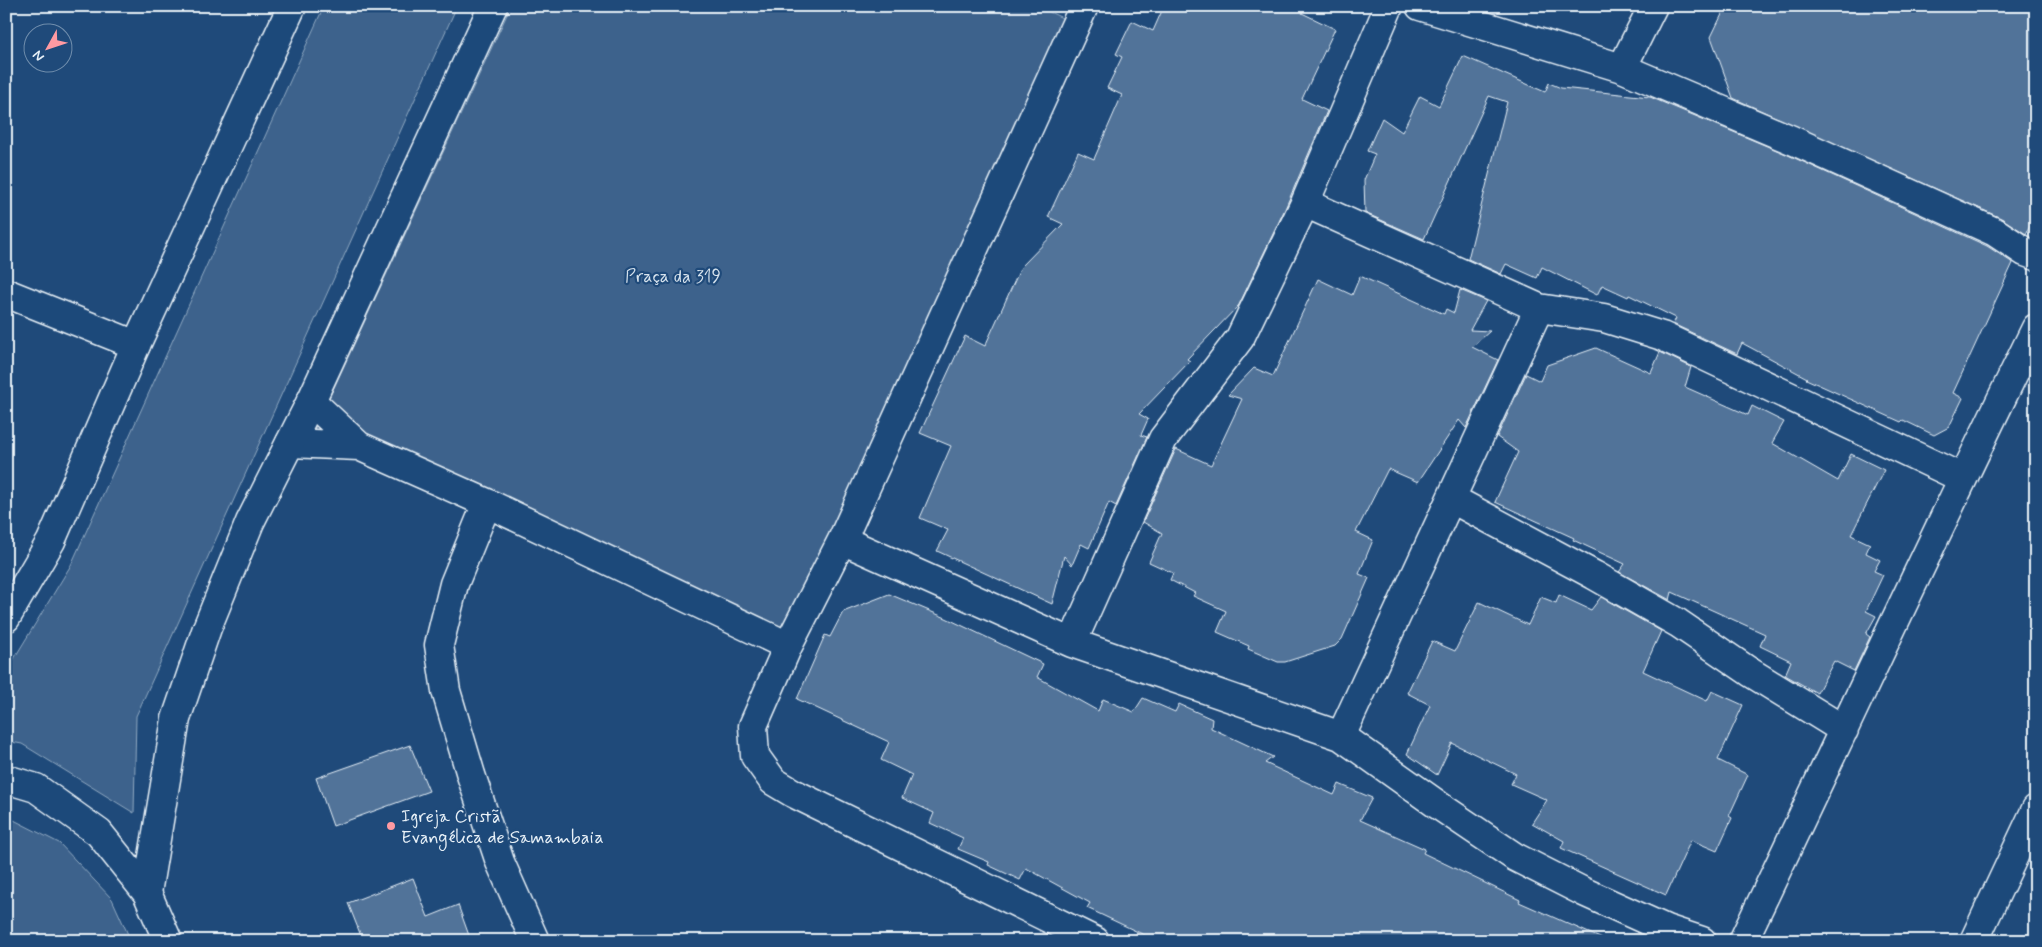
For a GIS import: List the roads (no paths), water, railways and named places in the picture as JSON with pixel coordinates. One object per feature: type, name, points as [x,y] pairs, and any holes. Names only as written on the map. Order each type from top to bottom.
[{"type":"street","points":[[6,618],[51,542],[136,345],[292,6]]},
{"type":"street","points":[[147,893],[176,719],[207,628],[250,522],[311,401],[493,6]]},
{"type":"street","points":[[1084,6],[842,540],[788,646],[752,726],[755,756],[773,781],[793,793],[1095,941]]},
{"type":"street","points":[[1072,643],[1163,439],[1240,338],[1305,203],[1389,6]]},
{"type":"street","points":[[1420,6],[1622,68],[1792,140],[1986,228],[2032,258]]},
{"type":"street","points":[[1622,68],[1653,6]]},
{"type":"street","points":[[1305,203],[1539,308],[1604,318],[1662,336],[1962,478]]},
{"type":"street","points":[[6,293],[136,345]]},
{"type":"street","points":[[1341,736],[1539,308]]},
{"type":"street","points":[[1743,941],[1962,478],[2036,328]]},
{"type":"street","points":[[311,401],[359,446],[487,503],[788,646]]},
{"type":"street","points":[[290,443],[359,446]]},
{"type":"street","points":[[1452,498],[1678,623],[1750,672],[1844,730]]},
{"type":"street","points":[[487,503],[454,584],[438,644],[446,691],[471,775],[500,862],[535,941]]},
{"type":"street","points":[[842,540],[1072,643],[1341,736],[1438,806],[1516,857],[1584,892],[1666,929],[1702,941]]},
{"type":"street","points":[[6,779],[36,788],[99,833],[147,893],[161,921],[168,941]]},
{"type":"street","points":[[1974,941],[2036,809]]},
{"type":"place","name":"Igreja Cristã Evangélica de Samambaia","points":[[391,826]]},
{"type":"park label","name":"Praça da 319","points":[[673,276]]}]
